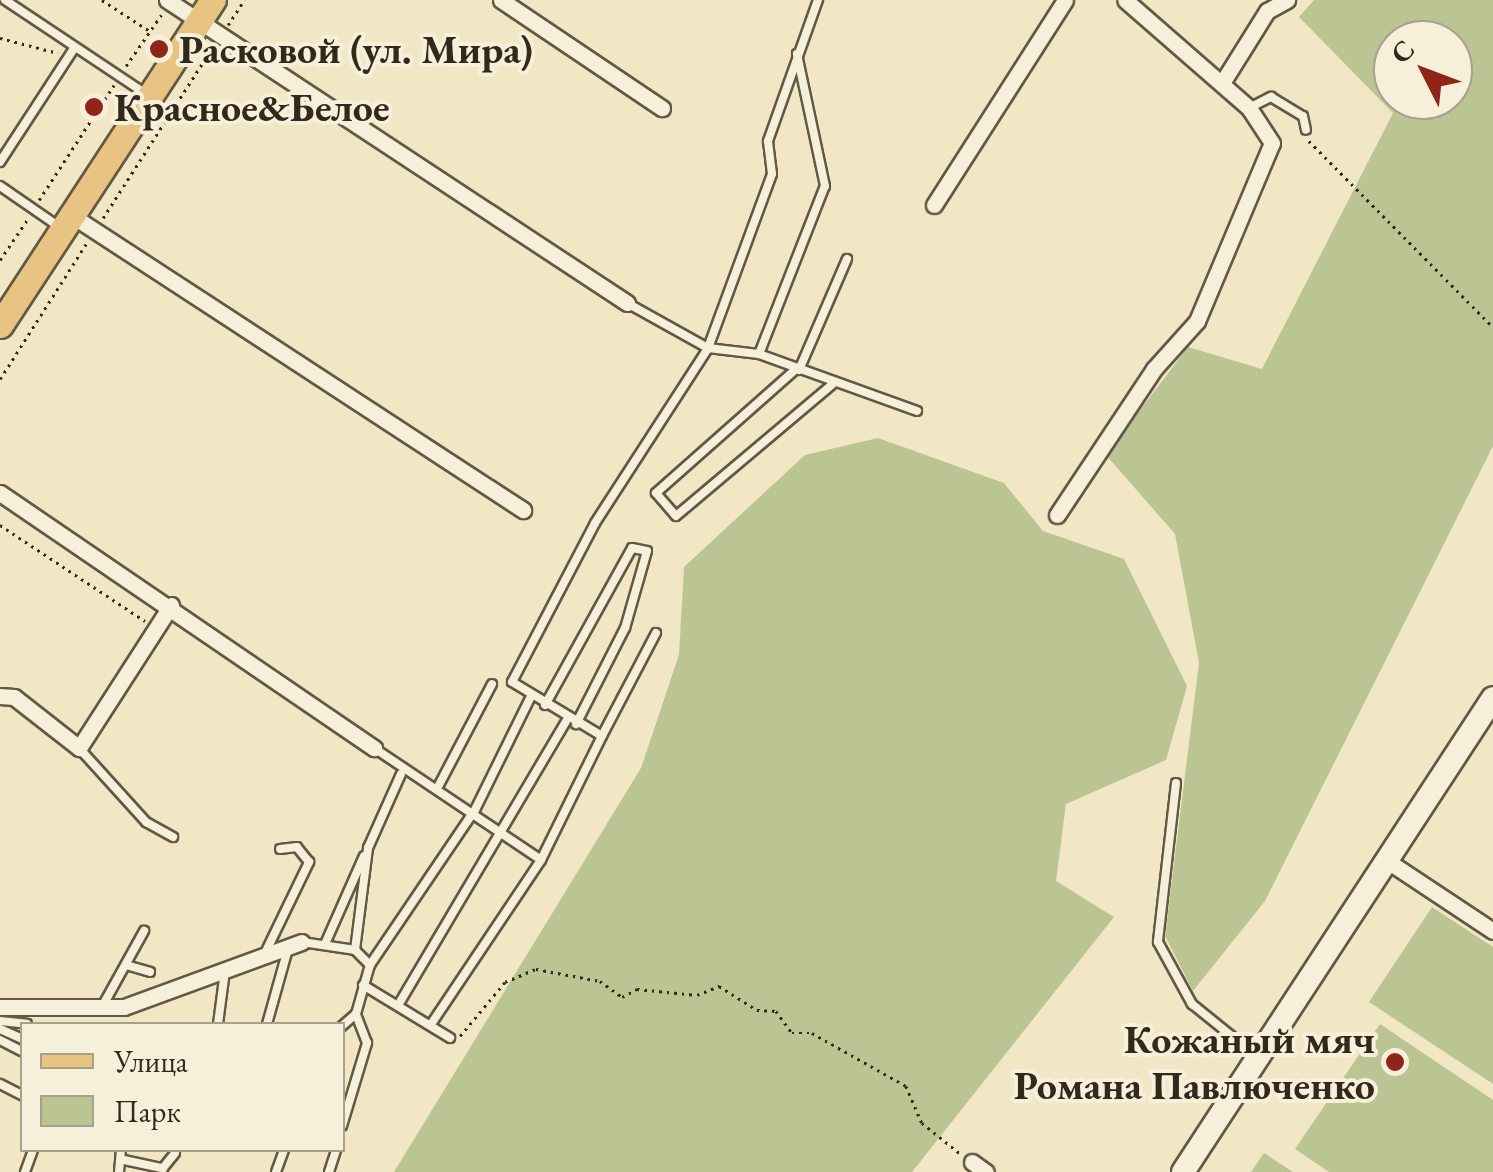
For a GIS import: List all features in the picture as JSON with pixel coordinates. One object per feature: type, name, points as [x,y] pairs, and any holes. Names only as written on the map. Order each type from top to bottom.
[{"type":"main road","points":[[3,315],[150,96],[212,17]]},
{"type":"street","points":[[501,0],[662,108]]},
{"type":"street","points":[[934,205],[1066,0]]},
{"type":"street","points":[[1057,515],[1197,321],[1272,143],[1250,108],[1125,0]]},
{"type":"street","points":[[1222,83],[1267,11],[1287,0]]},
{"type":"street","points":[[168,1],[212,17],[626,303]]},
{"type":"street","points":[[67,222],[95,230],[523,510]]},
{"type":"street","points":[[0,493],[171,605],[374,748]]},
{"type":"street","points":[[0,696],[14,696],[79,748],[171,605]]},
{"type":"street","points":[[1182,1172],[1493,698]]},
{"type":"street","points":[[1386,860],[1493,930]]},
{"type":"street","points":[[0,1007],[101,1009],[267,949],[295,943]]},
{"type":"lane","points":[[5,0],[150,96]]},
{"type":"lane","points":[[602,736],[572,722],[512,682],[595,523],[708,348],[772,174],[768,141],[797,54],[817,2],[827,0]]},
{"type":"lane","points":[[0,162],[73,46]]},
{"type":"lane","points":[[759,354],[824,186],[797,54]]},
{"type":"lane","points":[[1250,108],[1271,97],[1302,116],[1306,130]]},
{"type":"lane","points":[[0,186],[34,209],[67,222]]},
{"type":"lane","points":[[835,382],[676,516],[656,493],[798,370],[847,259]]},
{"type":"lane","points":[[626,303],[708,348],[759,354],[917,410]]},
{"type":"lane","points":[[400,1002],[507,834],[625,628],[647,551],[632,548],[545,705]]},
{"type":"lane","points":[[432,1024],[541,860],[656,633]]},
{"type":"lane","points":[[439,785],[492,684]]},
{"type":"lane","points":[[345,1116],[367,1043],[356,1014],[370,965],[475,810],[531,696]]},
{"type":"lane","points":[[79,748],[146,822],[173,836]]},
{"type":"lane","points":[[374,748],[401,774],[439,785],[541,860]]},
{"type":"lane","points":[[325,944],[401,774]]},
{"type":"lane","points":[[1176,782],[1158,942],[1192,1004],[1258,1057]]},
{"type":"lane","points":[[267,949],[310,862],[298,846],[280,849]]},
{"type":"lane","points":[[355,950],[368,848]]},
{"type":"lane","points":[[101,1009],[144,931]]},
{"type":"lane","points":[[268,1022],[295,943],[355,950],[370,965]]},
{"type":"lane","points":[[126,964],[150,972]]},
{"type":"lane","points":[[218,1022],[226,966]]},
{"type":"lane","points":[[363,985],[400,1002],[450,1038]]},
{"type":"lane","points":[[345,1023],[356,1014]]},
{"type":"lane","points":[[119,1172],[124,1160],[122,1152]]},
{"type":"lane","points":[[124,1160],[163,1168],[175,1153]]},
{"type":"path","points":[[102,0],[150,31]]},
{"type":"path","points":[[0,380],[95,230],[212,17],[244,0]]},
{"type":"path","points":[[0,260],[168,1]]},
{"type":"path","points":[[0,38],[32,53],[73,46]]},
{"type":"path","points":[[1306,130],[1315,156],[1493,327]]},
{"type":"path","points":[[0,526],[146,622]]},
{"type":"path","points":[[450,1038],[478,1024],[504,982],[536,969],[600,981],[622,997],[637,989],[697,996],[719,986],[757,1010],[776,1011],[792,1034],[817,1036],[836,1054],[864,1058],[906,1086],[922,1123],[973,1163]]},
{"type":"green space","points":[[1314,0],[1493,0],[1493,446],[1265,901],[1193,991],[1165,936],[1199,663],[1175,534],[1106,455],[1188,347],[1262,369],[1389,120],[1473,120],[1473,20],[1373,20],[1373,93],[1299,17]]},
{"type":"green space","points":[[878,438],[1004,483],[1043,531],[1124,559],[1187,686],[1166,760],[1066,804],[1056,881],[1114,917],[912,1172],[394,1172],[641,768],[679,655],[684,567],[805,455]]},
{"type":"green space","points":[[1432,907],[1493,947],[1493,1084],[1369,1002]]},
{"type":"green space","name":"Кожаный мяч Романа Павлюченко","points":[[1380,1024],[1493,1100],[1493,1172],[1329,1172],[1295,1149]]},
{"type":"green space","points":[[1264,1153],[1293,1172],[1251,1172]]},
{"type":"place","name":"Расковой (ул. Мира)","points":[[159,49]]},
{"type":"place","name":"Красное&Белое","points":[[94,107]]},
{"type":"place","name":"Кожаный мяч Романа Павлюченко","points":[[1395,1062]]}]
